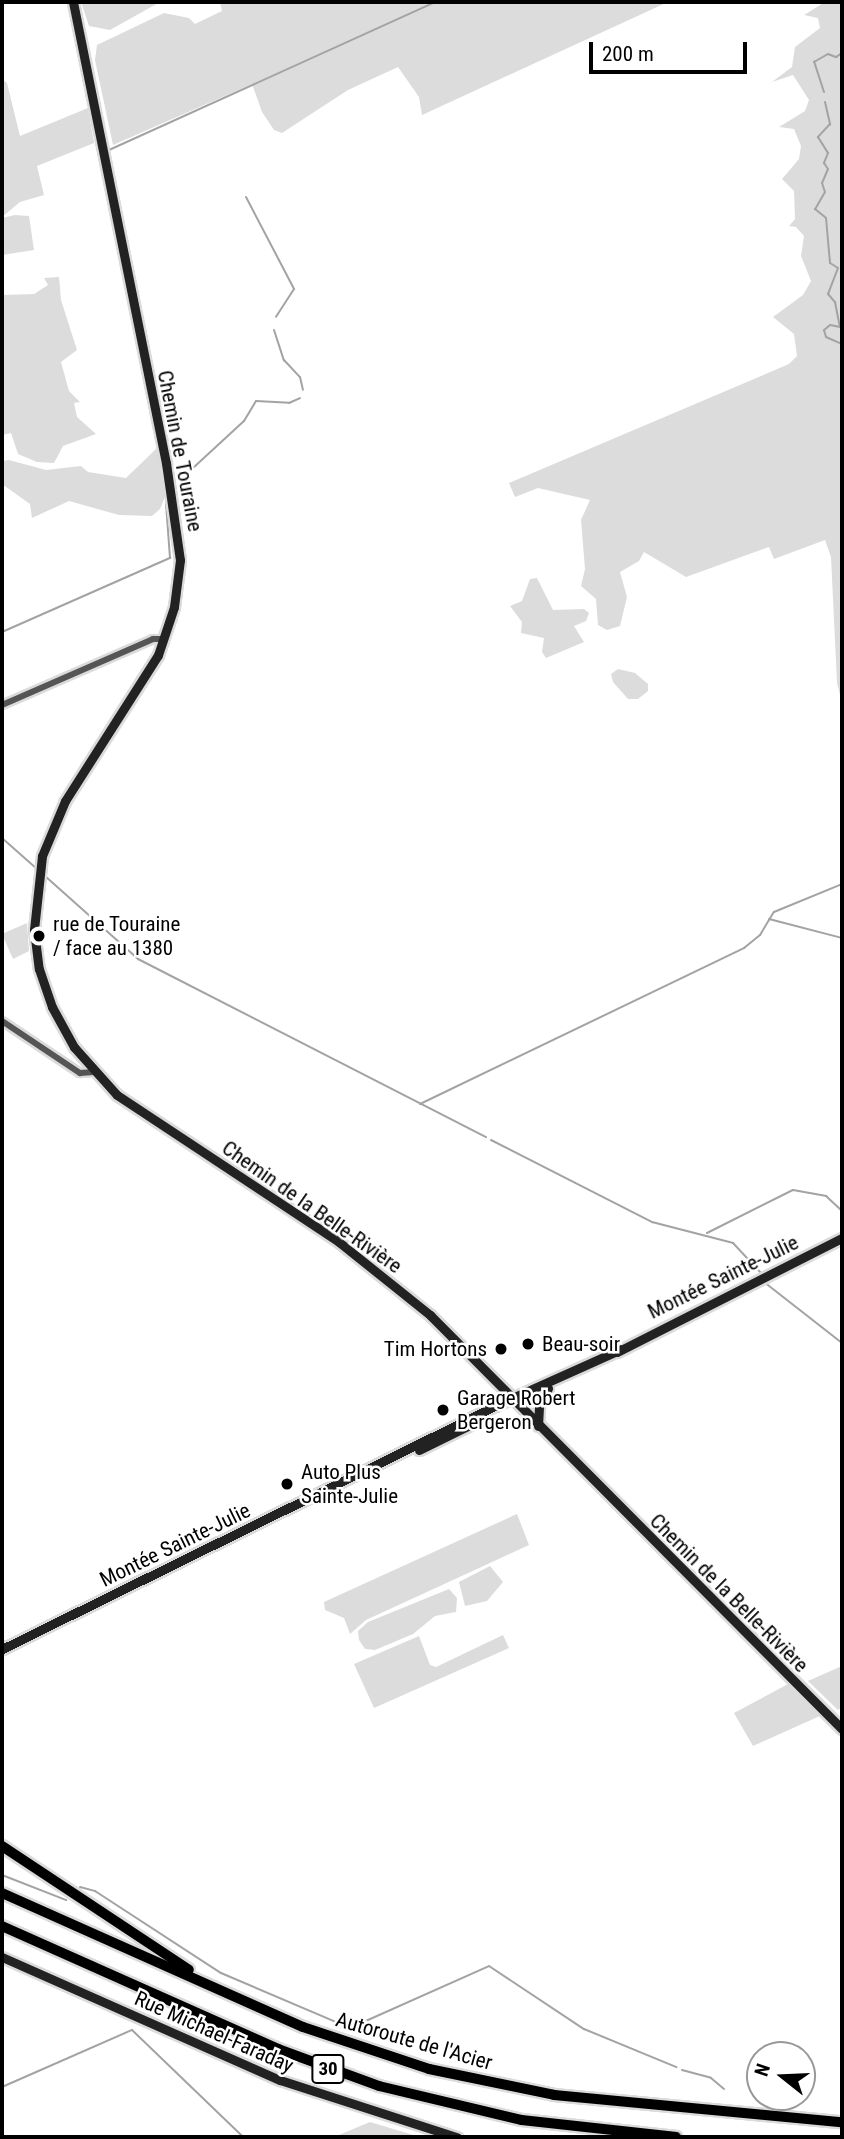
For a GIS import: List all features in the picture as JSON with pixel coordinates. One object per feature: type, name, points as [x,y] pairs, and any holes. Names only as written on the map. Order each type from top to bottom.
[{"type":"highway","points":[[2,1846],[143,1943],[235,1998]]},
{"type":"highway","name":"Autoroute de l'Acier","points":[[2,1893],[235,1998],[356,2047],[488,2083],[592,2099],[842,2122]]},
{"type":"highway","name":"30","points":[[2,1926],[278,2049],[379,2086],[522,2120],[676,2137]]},
{"type":"highway","points":[[785,2117],[842,2116]]},
{"type":"street","name":"Chemin de Touraine","points":[[73,2],[177,519],[179,576],[165,639],[147,676],[65,801],[37,877],[34,928],[41,977],[62,1028],[94,1072]]},
{"type":"street","points":[[2,705],[145,642],[165,639]]},
{"type":"street","name":"Chemin de la Belle-Rivière","points":[[2,1021],[77,1071],[94,1072],[131,1105],[366,1262],[436,1320],[516,1400],[538,1426],[842,1728]]},
{"type":"street","name":"Montée Sainte-Julie","points":[[516,1400],[548,1388],[842,1238]]},
{"type":"street","name":"Montée Sainte-Julie","points":[[2,1649],[621,1349]]},
{"type":"street","points":[[538,1426],[540,1404],[548,1388]]},
{"type":"street","name":"Rue Michael-Faraday","points":[[2,1958],[279,2080],[457,2137]]},
{"type":"shaded area","points":[[81,2],[160,2],[110,30],[89,26]]},
{"type":"shaded area","points":[[220,2],[668,2],[422,115],[419,97],[398,67],[348,90],[282,133],[274,130],[262,112],[252,84],[113,145],[95,60],[97,45],[164,13],[189,18],[195,24],[222,11]]},
{"type":"shaded area","points":[[825,2],[842,2],[842,703],[837,683],[831,557],[825,540],[774,559],[769,547],[686,577],[644,552],[639,561],[620,572],[627,597],[620,626],[607,630],[598,625],[596,599],[581,586],[585,569],[581,520],[590,500],[538,488],[515,497],[509,483],[789,364],[797,356],[794,334],[773,317],[803,295],[811,281],[801,256],[804,236],[796,227],[789,226],[795,219],[794,191],[782,179],[799,159],[801,146],[794,129],[779,127],[805,111],[809,100],[793,75],[772,82],[792,67],[795,47],[820,28],[818,18],[804,15]]},
{"type":"shaded area","points":[[2,79],[7,83],[20,136],[88,108],[94,143],[37,166],[44,195],[20,202],[2,217]]},
{"type":"shaded area","points":[[29,216],[34,250],[2,255],[2,218]]},
{"type":"shaded area","points":[[59,277],[61,300],[77,350],[61,362],[69,391],[80,402],[74,403],[77,417],[96,434],[63,446],[54,463],[37,462],[18,454],[11,433],[2,435],[2,295],[34,294],[48,285],[44,278]]},
{"type":"shaded area","points":[[159,446],[168,490],[160,509],[152,516],[119,515],[69,501],[32,518],[30,504],[2,484],[2,461],[9,460],[46,470],[81,466],[88,472],[126,478]]},
{"type":"shaded area","points":[[537,578],[553,610],[584,609],[589,613],[586,621],[574,626],[584,642],[546,658],[542,652],[544,638],[521,633],[522,622],[510,606],[522,601],[530,579]]},
{"type":"shaded area","points":[[618,669],[635,673],[648,684],[648,691],[638,699],[628,699],[613,682],[611,674]]},
{"type":"shaded area","points":[[27,923],[29,951],[13,959],[2,934]]},
{"type":"shaded area","points":[[517,1514],[529,1545],[366,1620],[350,1634],[344,1618],[325,1610],[324,1602]]},
{"type":"shaded area","points":[[490,1566],[503,1582],[487,1601],[465,1606],[459,1582]]},
{"type":"shaded area","points":[[449,1589],[457,1598],[456,1612],[435,1616],[413,1634],[375,1650],[365,1649],[359,1640],[358,1631],[368,1622]]},
{"type":"shaded area","points":[[503,1635],[509,1648],[374,1708],[354,1664],[419,1636],[430,1665],[436,1667]]},
{"type":"shaded area","points":[[842,1666],[842,1707],[838,1710],[808,1681]]},
{"type":"shaded area","points":[[788,1684],[822,1715],[753,1746],[734,1713]]},
{"type":"shaded area","points":[[370,2122],[420,2137],[334,2137]]},
{"type":"waterway","points":[[109,150],[435,2]]},
{"type":"waterway","points":[[824,92],[814,62],[828,54],[836,57],[842,53]]},
{"type":"waterway","points":[[825,102],[830,124],[818,137],[828,153],[824,163],[828,169],[822,183],[825,192],[815,209],[826,218],[830,263],[838,268],[828,294],[835,302],[840,327],[830,325],[824,330],[826,337],[842,344]]},
{"type":"waterway","points":[[246,197],[294,289],[276,317]]},
{"type":"waterway","points":[[274,330],[284,360],[300,377],[303,390]]},
{"type":"waterway","points":[[180,480],[244,421],[256,401],[289,403],[300,398]]},
{"type":"waterway","points":[[2,632],[170,558],[166,503]]},
{"type":"waterway","points":[[2,838],[38,870]]},
{"type":"waterway","points":[[45,876],[138,959],[486,1137]]},
{"type":"waterway","points":[[420,1104],[744,948],[760,935],[774,912],[842,884]]},
{"type":"waterway","points":[[769,919],[842,938]]},
{"type":"waterway","points":[[491,1140],[652,1222],[733,1243],[761,1273]]},
{"type":"waterway","points":[[707,1233],[793,1190],[826,1196],[842,1211]]},
{"type":"waterway","points":[[764,1282],[842,1343]]},
{"type":"waterway","points":[[2,1875],[66,1900]]},
{"type":"waterway","points":[[80,1887],[95,1891],[221,1973],[350,2028],[489,1966],[584,2029],[676,2067]]},
{"type":"waterway","points":[[2,2087],[132,2030],[243,2137]]},
{"type":"waterway","points":[[682,2070],[711,2078],[724,2089]]},
{"type":"place","name":"rue de Touraine / face au 1380","points":[[39,936]]},
{"type":"place","name":"Beau-soir","points":[[528,1344]]},
{"type":"place","name":"Tim Hortons","points":[[501,1349]]},
{"type":"place","name":"Garage Robert Bergeron","points":[[443,1410]]},
{"type":"place","name":"Auto Plus Sainte-Julie","points":[[287,1484]]}]
